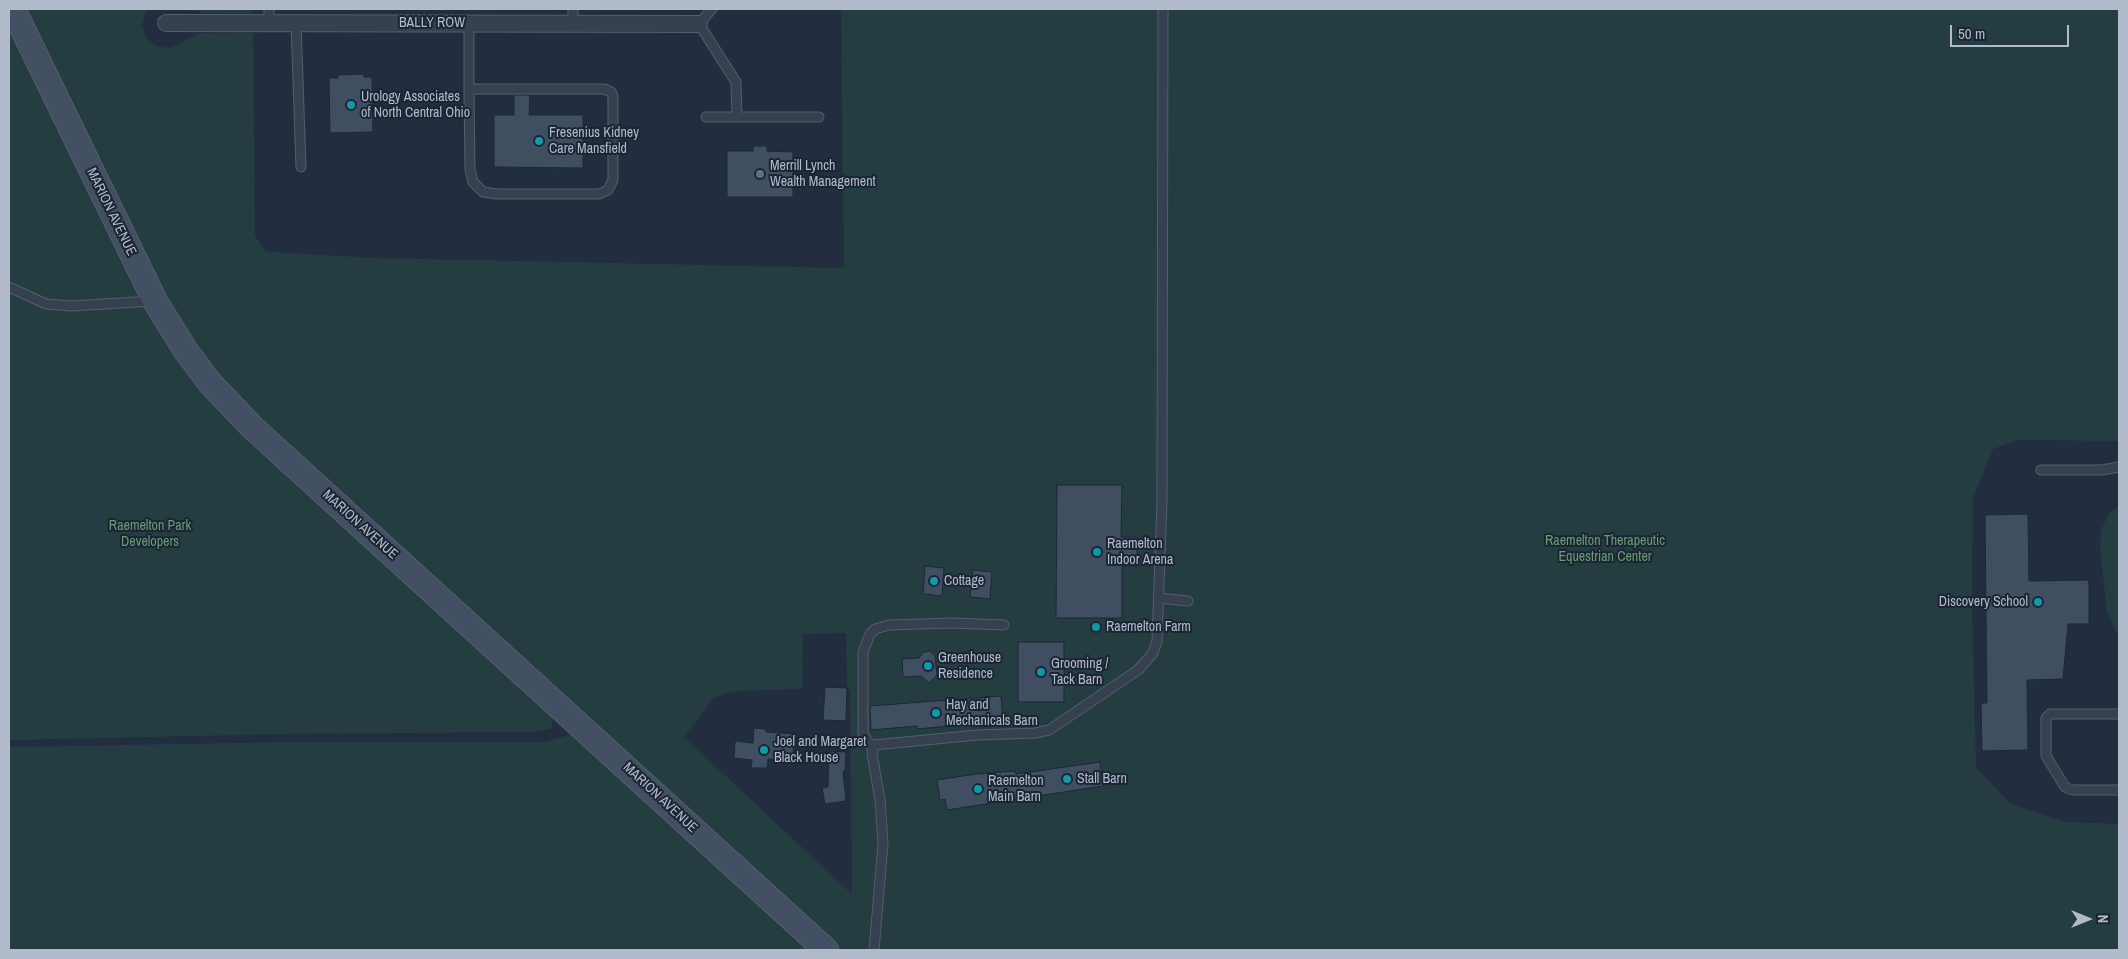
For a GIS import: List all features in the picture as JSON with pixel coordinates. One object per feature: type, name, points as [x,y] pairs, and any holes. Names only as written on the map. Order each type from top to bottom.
[{"type":"street","name":"MARION AVENUE","points":[[13,9],[155,301],[197,367],[244,419],[826,950]]},
{"type":"street","name":"BALLY ROW","points":[[166,23],[269,16],[296,23],[573,16],[699,24]]},
{"type":"lane","points":[[712,9],[699,24],[736,82],[737,117]]},
{"type":"lane","points":[[872,748],[877,744],[977,735],[1035,734],[1049,730],[1146,663],[1153,653],[1157,641],[1159,598],[1163,9]]},
{"type":"lane","points":[[469,89],[605,89],[611,92],[613,96],[613,180],[608,190],[599,194],[496,194],[482,192],[472,182],[470,169],[469,89],[473,18]]},
{"type":"lane","points":[[296,23],[301,167]]},
{"type":"lane","points":[[706,117],[819,117]]},
{"type":"lane","points":[[9,287],[46,304],[72,306],[155,301]]},
{"type":"lane","points":[[2041,470],[2102,470],[2119,467]]},
{"type":"lane","points":[[1159,598],[1188,601]]},
{"type":"lane","points":[[874,950],[883,844],[880,800],[872,748],[863,734],[863,652],[870,634],[875,629],[889,625],[952,623],[1004,625]]},
{"type":"lane","points":[[2119,714],[2050,714],[2046,718],[2046,756],[2065,787],[2072,790],[2119,790]]},
{"type":"green space","name":"Raemelton Therapeutic Equestrian Center","points":[[27,9],[147,9],[142,25],[145,35],[152,43],[160,47],[171,48],[202,33],[253,33],[255,236],[267,252],[377,258],[844,268],[841,9],[2119,9],[2119,441],[2017,440],[1993,449],[1973,498],[1972,604],[1976,768],[2011,804],[2066,822],[2119,824],[2119,950],[837,950],[267,430],[186,337],[71,110]],"holes":[[[846,633],[847,686],[850,692],[852,894],[684,737],[713,698],[733,691],[802,689],[803,634]]]},
{"type":"green space","points":[[191,9],[253,9],[253,13],[204,13]]},
{"type":"green space","name":"Raemelton Park Developers","points":[[9,28],[156,319],[554,712],[551,729],[533,732],[288,734],[9,740]]},
{"type":"green space","points":[[2119,506],[2119,638],[2107,612],[2100,548],[2101,530],[2110,512]]},
{"type":"green space","points":[[577,733],[814,950],[9,950],[9,747],[294,742],[544,742]]},
{"type":"building","name":"Urology Associates of North Central Ohio","points":[[364,74],[364,77],[372,77],[373,132],[330,133],[329,78],[338,78],[338,75]]},
{"type":"building","name":"Fresenius Kidney Care Mansfield","points":[[514,95],[530,95],[529,115],[583,115],[583,168],[494,167],[494,115],[514,115]]},
{"type":"building","name":"Merrill Lynch Wealth Management","points":[[753,146],[767,146],[767,151],[793,152],[793,197],[727,197],[727,151],[753,151]]},
{"type":"building","name":"Raemelton Indoor Arena","points":[[1057,485],[1122,485],[1121,537],[1137,537],[1137,566],[1122,566],[1122,618],[1056,618]]},
{"type":"building","name":"Discovery School","points":[[2028,514],[2029,581],[2089,580],[2089,624],[2068,624],[2063,679],[2027,680],[2028,750],[1982,751],[1981,703],[1987,703],[1985,515]]},
{"type":"building","name":"Cottage","points":[[925,566],[944,568],[942,596],[923,594]]},
{"type":"building","name":"Cottage","points":[[973,570],[992,572],[990,599],[970,597]]},
{"type":"building","name":"Grooming / Tack Barn","points":[[1018,642],[1064,642],[1064,702],[1018,702]]},
{"type":"building","points":[[930,651],[935,656],[937,675],[929,683],[921,676],[903,677],[902,659],[919,658],[924,652]]},
{"type":"building","points":[[825,687],[847,688],[846,721],[823,720]]},
{"type":"building","name":"Hay and Mechanicals Barn","points":[[1001,696],[1003,721],[917,729],[917,726],[871,730],[870,706]]},
{"type":"building","name":"Joel and Margaret Black House","points":[[754,728],[766,729],[766,732],[794,734],[793,761],[768,759],[767,768],[751,768],[752,760],[734,758],[735,741],[753,743]]},
{"type":"building","points":[[829,751],[846,752],[845,771],[843,771],[846,801],[825,804],[822,788],[828,787]]},
{"type":"building","points":[[1100,762],[1103,786],[947,810],[945,799],[940,800],[937,780],[1015,771],[1016,774]]},
{"type":"place","name":"Urology Associates of North Central Ohio","points":[[351,105]]},
{"type":"place","name":"Fresenius Kidney Care Mansfield","points":[[539,141]]},
{"type":"place","name":"Merrill Lynch Wealth Management","points":[[760,174]]},
{"type":"place","name":"Raemelton Indoor Arena","points":[[1097,552]]},
{"type":"place","name":"Cottage","points":[[934,581]]},
{"type":"place","name":"Discovery School","points":[[2038,602]]},
{"type":"place","name":"Raemelton Farm","points":[[1096,627]]},
{"type":"place","name":"Greenhouse Residence","points":[[928,666]]},
{"type":"place","name":"Grooming / Tack Barn","points":[[1041,672]]},
{"type":"place","name":"Hay and Mechanicals Barn","points":[[936,713]]},
{"type":"place","name":"Joel and Margaret Black House","points":[[764,750]]},
{"type":"place","name":"Stall Barn","points":[[1067,779]]},
{"type":"place","name":"Raemelton Main Barn","points":[[978,789]]}]
